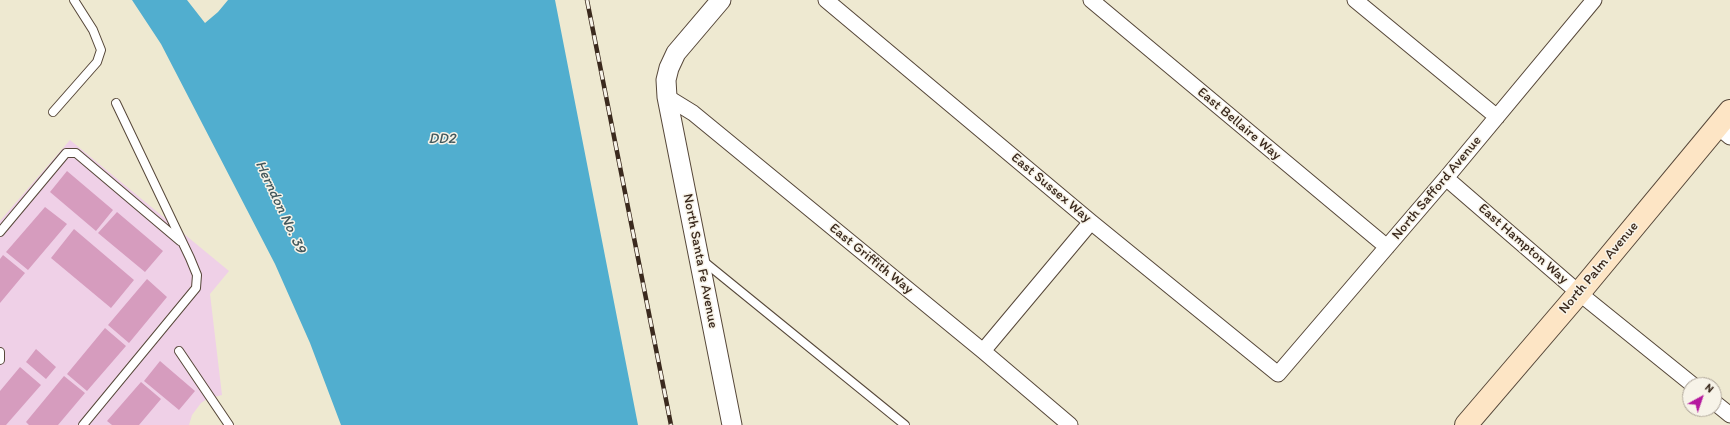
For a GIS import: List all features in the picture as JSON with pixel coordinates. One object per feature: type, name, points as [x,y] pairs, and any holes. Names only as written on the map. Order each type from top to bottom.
[{"type":"main road","name":"North Palm Avenue","points":[[1466,425],[1726,125]]},
{"type":"street","name":"North Santa Fe Avenue","points":[[721,0],[676,53],[669,68],[666,80],[667,97],[732,425]]},
{"type":"street","name":"East Sussex Way","points":[[826,0],[1091,222],[1278,374]]},
{"type":"street","name":"East Bellaire Way","points":[[1090,0],[1387,247]]},
{"type":"street","points":[[1355,0],[1497,117]]},
{"type":"street","name":"North Safford Avenue","points":[[1278,374],[1446,178],[1594,0]]},
{"type":"street","name":"East Griffith Way","points":[[667,97],[693,113],[983,350],[1070,425]]},
{"type":"street","name":"East Hampton Way","points":[[1446,178],[1579,293],[1683,377]]},
{"type":"street","points":[[983,350],[1091,222]]},
{"type":"street","points":[[1722,408],[1730,415]]},
{"type":"lane","points":[[53,112],[97,62],[101,50],[92,30],[74,0]]},
{"type":"lane","points":[[83,425],[196,288],[197,275],[116,103]]},
{"type":"lane","points":[[0,232],[66,154],[76,153],[183,243]]},
{"type":"lane","points":[[700,258],[905,425]]},
{"type":"lane","points":[[180,351],[229,425]]},
{"type":"lane","points":[[0,352],[0,360]]},
{"type":"shaded area","points":[[70,140],[229,271],[210,294],[222,395],[207,399],[201,403],[192,415],[189,425],[0,425],[0,221]]},
{"type":"water","name":"DD2","points":[[132,0],[187,0],[205,23],[218,12],[228,0],[555,0],[638,425],[341,425],[310,343],[275,264],[161,44]]},
{"type":"building","points":[[67,171],[113,210],[96,231],[50,192]]},
{"type":"building","points":[[45,207],[67,224],[28,270],[6,252]]},
{"type":"building","points":[[117,212],[163,251],[145,272],[98,233]]},
{"type":"building","points":[[74,229],[134,280],[111,308],[51,258]]},
{"type":"building","points":[[3,255],[25,273],[0,303],[0,259]]},
{"type":"building","points":[[147,279],[167,297],[129,343],[108,325]]},
{"type":"building","points":[[105,328],[126,346],[87,391],[67,374]]},
{"type":"building","points":[[36,349],[56,367],[46,379],[26,362]]},
{"type":"building","points":[[160,361],[195,391],[179,410],[144,381]]},
{"type":"building","points":[[20,367],[41,385],[6,425],[0,425],[0,391]]},
{"type":"building","points":[[64,376],[85,393],[58,425],[29,425],[26,422]]},
{"type":"building","points":[[141,382],[161,399],[139,425],[112,425],[107,421]]},
{"type":"railway","points":[[587,0],[671,425]]},
{"type":"water label","name":"Herndon No. 39","points":[[280,207]]}]
